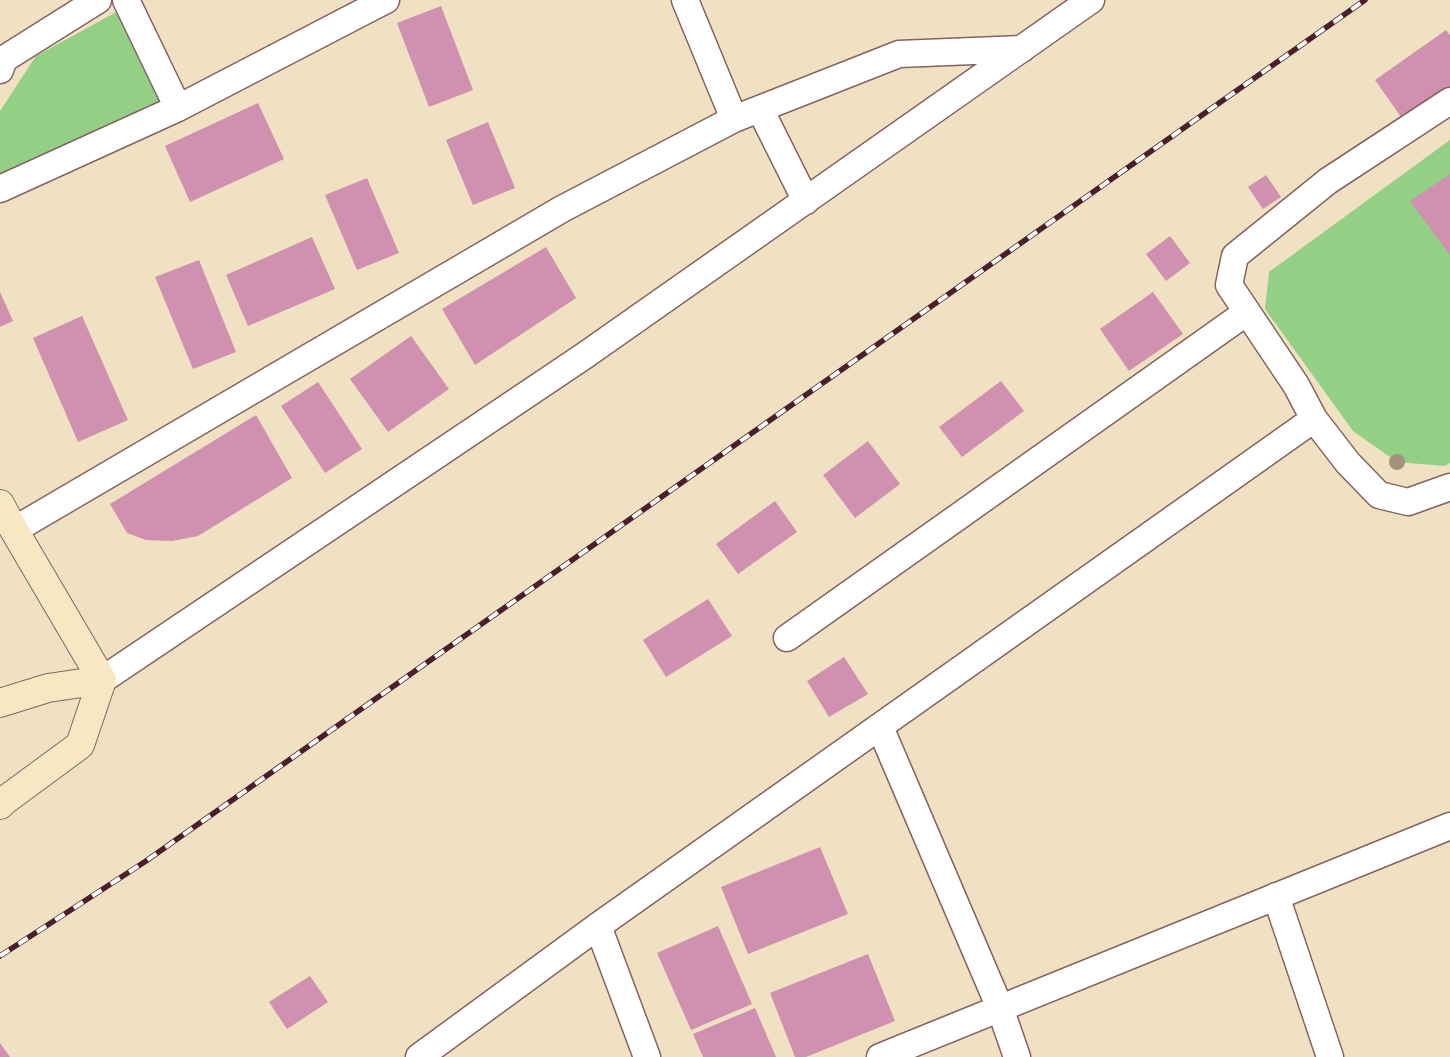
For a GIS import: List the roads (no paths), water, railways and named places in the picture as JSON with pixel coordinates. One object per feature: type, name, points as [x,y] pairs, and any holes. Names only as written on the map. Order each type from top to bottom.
[{"type":"main road","points":[[0,504],[102,680],[80,745],[0,805]]},
{"type":"main road","points":[[0,703],[48,688],[102,680]]},
{"type":"street","points":[[0,70],[4,59],[98,0]]},
{"type":"street","points":[[126,0],[178,108]]},
{"type":"street","points":[[0,189],[178,108],[386,0]]},
{"type":"street","points":[[685,0],[734,120]]},
{"type":"street","points":[[102,680],[584,356],[1091,0]]},
{"type":"street","points":[[14,530],[562,208],[734,120],[899,54],[1022,49]]},
{"type":"street","points":[[1450,101],[1328,181],[1235,256],[1229,285],[1296,385],[1314,419],[1348,463],[1379,495],[1408,502],[1450,487]]},
{"type":"street","points":[[760,109],[806,201]]},
{"type":"street","points":[[787,638],[1247,312]]},
{"type":"street","points":[[419,1057],[598,926],[1314,419]]},
{"type":"street","points":[[880,727],[1000,1008],[1017,1057]]},
{"type":"street","points":[[880,1057],[1450,826]]},
{"type":"street","points":[[1276,896],[1330,1057]]},
{"type":"street","points":[[598,926],[647,1057]]},
{"type":"railway","points":[[0,956],[146,861],[1365,0]]}]
